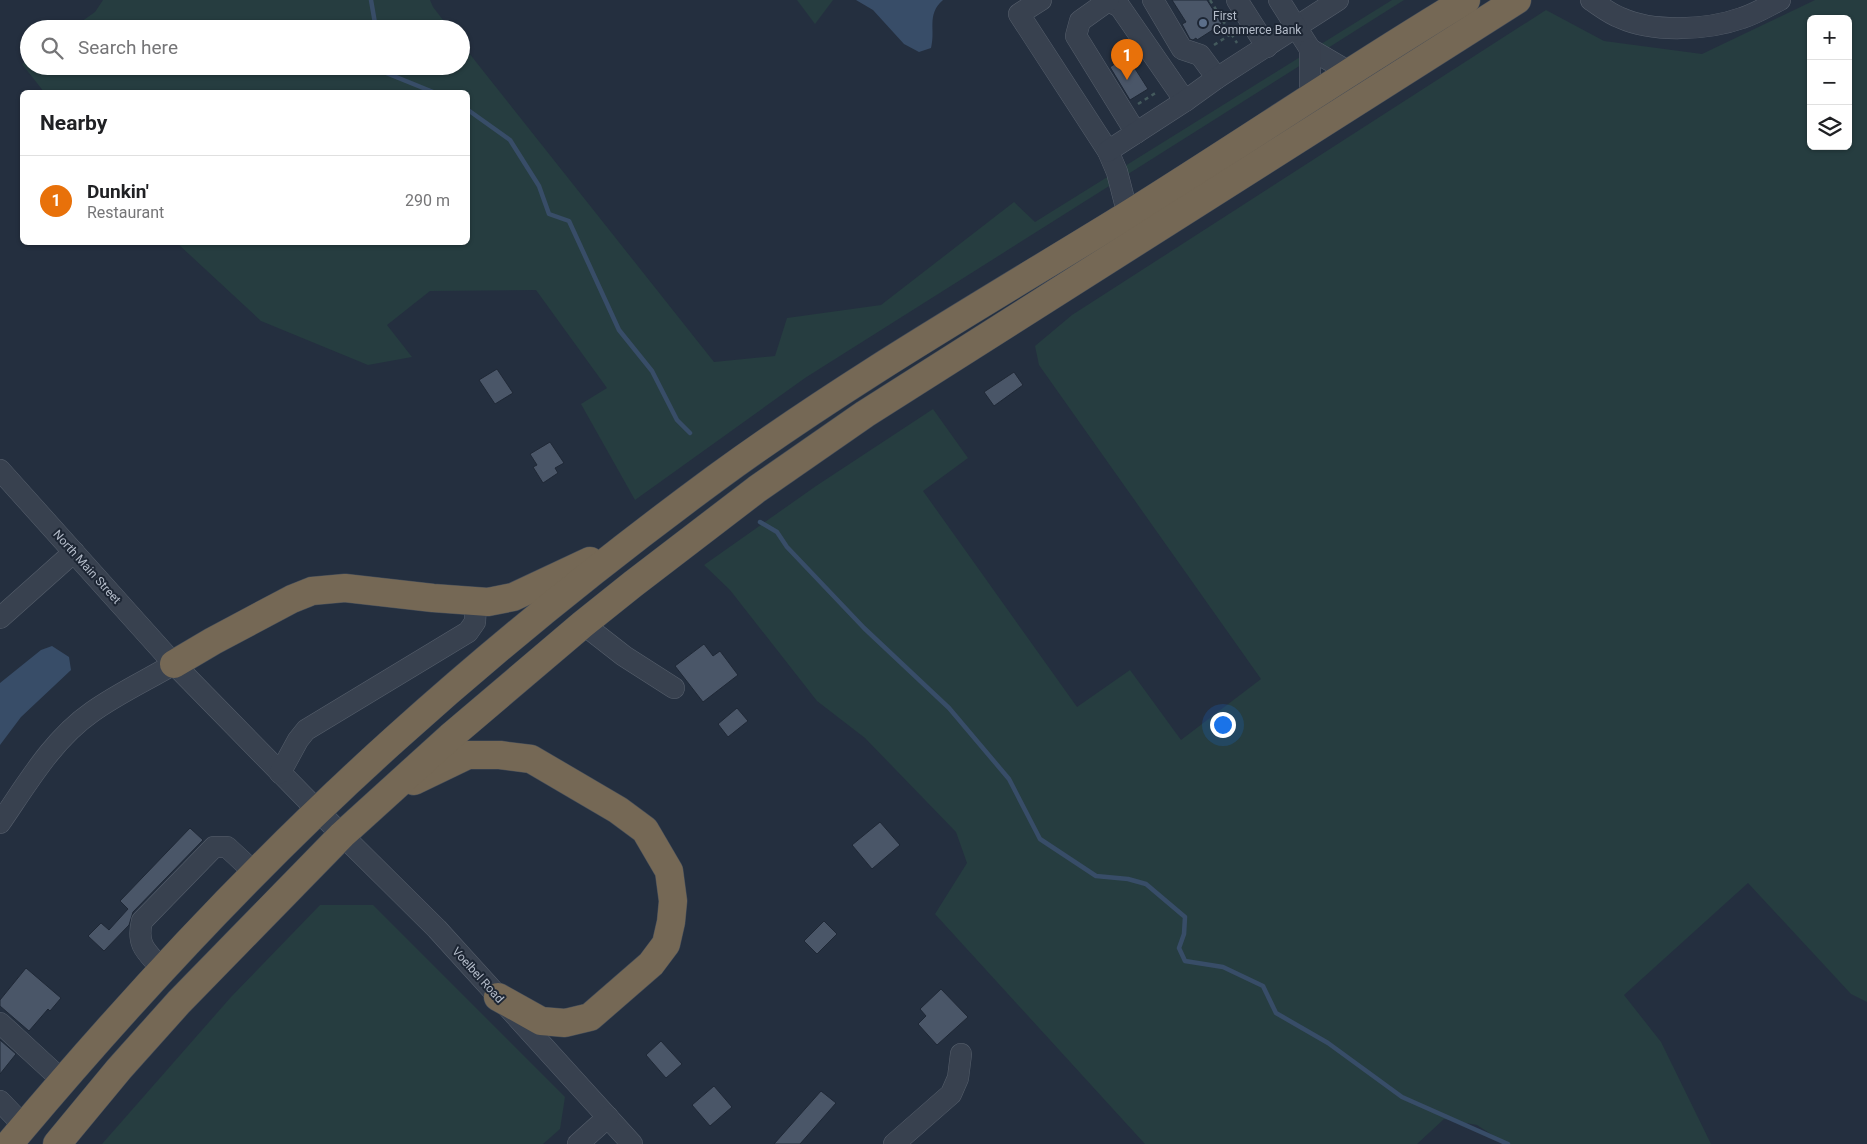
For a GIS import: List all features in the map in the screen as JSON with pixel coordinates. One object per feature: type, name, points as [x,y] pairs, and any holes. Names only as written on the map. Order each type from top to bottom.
[{"type":"highway","points":[[17,1135],[62,1080],[162,969],[318,811],[396,738],[482,663],[655,525],[717,477],[878,369],[1128,214],[1466,0]]},
{"type":"highway","points":[[57,1144],[119,1069],[179,1002],[342,835],[450,737],[583,624],[757,489],[865,414],[1517,0]]},
{"type":"highway","points":[[174,664],[283,603],[312,591],[345,588],[488,602],[513,597],[574,570],[655,525]]},
{"type":"highway","points":[[390,792],[468,755],[500,755],[531,759],[618,810],[645,830],[669,870],[673,901],[666,944],[651,964],[590,1017],[565,1023],[541,1021],[498,996]]},
{"type":"street","points":[[1041,0],[1014,7],[1108,151],[1117,172],[1128,214]]},
{"type":"street","points":[[1153,0],[1182,49],[1200,54],[1217,78]]},
{"type":"street","points":[[1236,0],[1267,47]]},
{"type":"street","points":[[1279,0],[1310,49],[1351,73]]},
{"type":"street","points":[[1108,151],[1338,0]]},
{"type":"street","points":[[1591,0],[1621,18],[1646,26],[1679,28],[1712,25],[1743,18],[1780,0]]},
{"type":"street","points":[[1621,0],[1646,26]]},
{"type":"street","points":[[1136,133],[1076,36],[1080,20],[1108,1],[1120,7],[1185,101]]},
{"type":"street","points":[[1310,49],[1310,99]]},
{"type":"street","name":"North Main Street","points":[[0,470],[174,664],[318,811]]},
{"type":"street","points":[[0,618],[74,552]]},
{"type":"street","points":[[280,773],[298,740],[306,730],[468,632],[475,622],[476,602]]},
{"type":"street","points":[[583,624],[624,656],[674,688]]},
{"type":"street","points":[[0,823],[48,754],[67,733],[92,712],[174,664]]},
{"type":"street","name":"Voelbel Road","points":[[318,811],[437,929],[632,1144]]},
{"type":"street","points":[[162,969],[143,948],[139,934],[142,921],[201,860],[214,847],[227,847],[255,873]]},
{"type":"street","points":[[0,1022],[62,1080]]},
{"type":"street","points":[[894,1144],[951,1094],[958,1078],[961,1054]]},
{"type":"street","points":[[0,1101],[17,1135]]},
{"type":"street","points":[[578,1144],[608,1117]]},
{"type":"path","points":[[1210,0],[1237,43],[1243,40]]},
{"type":"path","points":[[1208,49],[1231,34]]},
{"type":"path","points":[[1137,104],[1159,90]]},
{"type":"green space","points":[[103,0],[430,0],[443,20],[84,20],[95,12]]},
{"type":"green space","points":[[797,0],[833,0],[815,24]]},
{"type":"green space","points":[[1392,0],[1404,0],[805,378],[635,500],[581,404],[607,388],[536,290],[430,291],[387,325],[412,357],[368,365],[261,321],[179,245],[470,245],[470,90],[42,90],[31,75],[470,75],[470,54],[714,362],[775,356],[787,318],[881,305],[1014,202],[1035,222]]},
{"type":"green space","points":[[1815,0],[1867,0],[1867,1002],[1851,994],[1748,883],[1624,995],[1661,1042],[1711,1144],[1506,1144],[1477,1125],[1444,1119],[1417,1144],[1145,1144],[935,914],[967,863],[956,832],[865,738],[817,701],[730,590],[704,565],[816,486],[933,409],[968,458],[923,491],[1077,707],[1130,670],[1181,740],[1261,679],[1039,365],[1035,346],[1072,315],[1546,10],[1604,41],[1702,54]]},
{"type":"green space","points":[[320,905],[373,905],[565,1097],[560,1129],[543,1144],[102,1144],[231,997]]},
{"type":"water","points":[[856,0],[943,0],[933,17],[931,48],[919,52],[904,44],[873,10]]},
{"type":"water","points":[[52,646],[69,657],[71,670],[21,717],[0,745],[0,683],[41,650]]},
{"type":"building","name":"First Commerce Bank","points":[[1172,0],[1207,0],[1222,24],[1197,40],[1196,38],[1190,39],[1182,24],[1186,22]]},
{"type":"building","points":[[1127,56],[1148,89],[1130,100],[1110,67]]},
{"type":"building","points":[[497,369],[513,393],[495,404],[479,380]]},
{"type":"building","points":[[1014,372],[1023,385],[994,406],[984,392]]},
{"type":"building","points":[[550,442],[564,463],[555,468],[558,473],[543,483],[533,467],[537,465],[530,454]]},
{"type":"building","points":[[704,644],[713,656],[720,651],[738,675],[703,702],[675,666]]},
{"type":"building","points":[[737,708],[748,721],[728,737],[718,724]]},
{"type":"building","points":[[880,822],[900,845],[872,869],[852,845]]},
{"type":"building","points":[[190,828],[203,840],[133,912],[129,925],[104,951],[88,936],[101,923],[109,930],[128,909],[120,901]]},
{"type":"building","points":[[824,921],[837,934],[817,954],[804,941]]},
{"type":"building","points":[[26,968],[61,998],[50,1011],[48,1009],[29,1031],[0,1006],[0,1000]]},
{"type":"building","points":[[941,989],[968,1017],[937,1045],[918,1024],[926,1016],[920,1009]]},
{"type":"building","points":[[0,1040],[16,1054],[0,1074]]},
{"type":"building","points":[[661,1041],[682,1064],[666,1078],[646,1055]]},
{"type":"building","points":[[714,1086],[732,1107],[710,1126],[692,1105]]},
{"type":"building","points":[[821,1091],[836,1103],[800,1144],[774,1144]]},
{"type":"waterway","points":[[371,0],[374,20]]},
{"type":"waterway","points":[[391,75],[428,90]]},
{"type":"waterway","points":[[470,111],[510,140],[539,186],[549,214],[569,221],[619,330],[652,371],[677,420],[690,433]]},
{"type":"waterway","points":[[760,522],[777,532],[787,547],[864,628],[949,708],[1009,779],[1040,839],[1096,876],[1128,879],[1146,884],[1185,917],[1184,934],[1179,948],[1185,961],[1223,967],[1263,986],[1276,1013],[1328,1043],[1402,1097],[1508,1144]]},
{"type":"place","name":"First Commerce Bank","points":[[1203,23]]},
{"type":"place","name":"Dunkin'","points":[[1127,80]]}]
